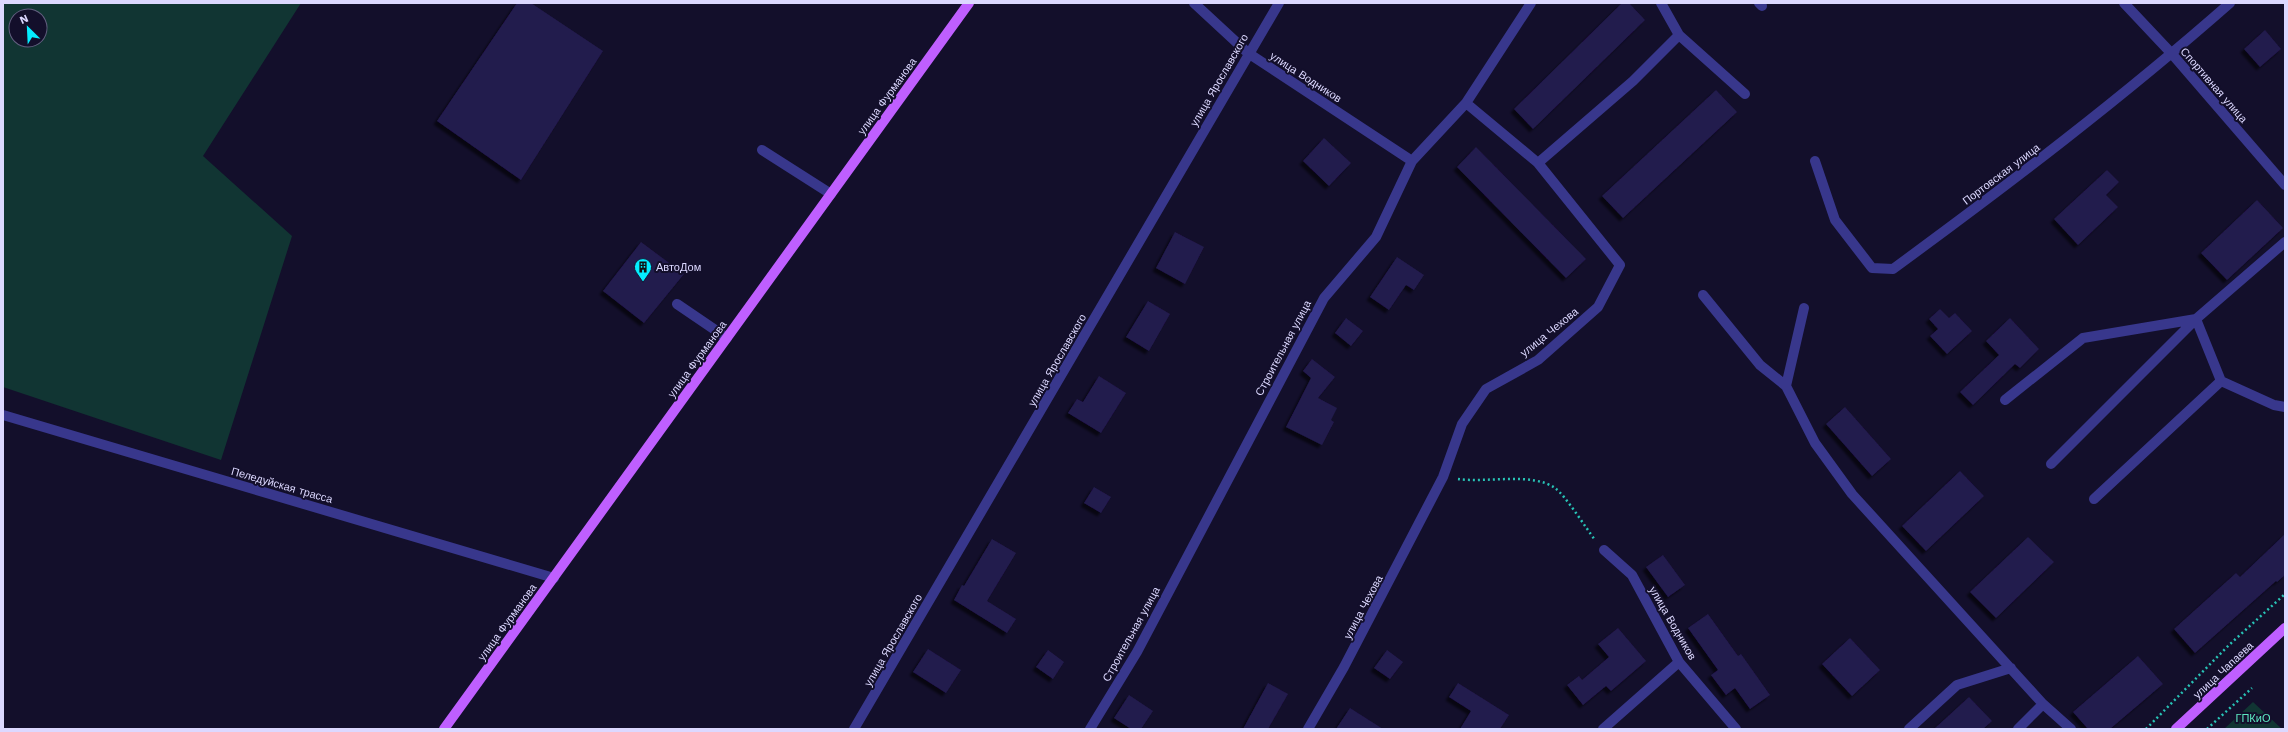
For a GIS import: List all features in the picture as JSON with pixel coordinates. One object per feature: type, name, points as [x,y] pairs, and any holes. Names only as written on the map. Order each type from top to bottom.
[{"type":"main road","name":"улица Фурманова","points":[[444,729],[969,3]]},
{"type":"main road","name":"улица Чапаева","points":[[2176,729],[2285,628]]},
{"type":"street","name":"улица Водников","points":[[1194,3],[1248,54],[1412,161]]},
{"type":"street","name":"улица Ярославского","points":[[854,729],[1278,3]]},
{"type":"street","name":"Строительная улица","points":[[1090,729],[1137,652],[1324,298],[1376,237],[1412,161],[1466,103],[1531,3]]},
{"type":"street","points":[[1661,3],[1679,35],[1745,94]]},
{"type":"street","name":"Спортивная улица","points":[[2124,3],[2172,54],[2285,185]]},
{"type":"street","name":"Портовская улица","points":[[1816,161],[1835,220],[1872,268],[1892,269],[2015,179],[2172,54],[2230,3]]},
{"type":"street","points":[[1538,163],[1633,80],[1679,35]]},
{"type":"street","name":"улица Чехова","points":[[1308,729],[1344,667],[1443,477],[1462,424],[1486,389],[1538,360],[1598,307],[1620,265],[1538,163],[1466,103]]},
{"type":"street","points":[[762,150],[831,194]]},
{"type":"street","points":[[2051,464],[2196,319],[2285,242]]},
{"type":"street","points":[[1704,294],[1760,365],[1786,386],[1815,443],[1852,494],[2043,704],[2071,729]]},
{"type":"street","points":[[677,304],[727,338]]},
{"type":"street","points":[[1786,386],[1804,308]]},
{"type":"street","points":[[2196,319],[2221,380],[2274,405],[2285,407]]},
{"type":"street","points":[[2005,400],[2083,338],[2196,319]]},
{"type":"street","points":[[2094,499],[2221,380]]},
{"type":"street","name":"Пеледуйская трасса","points":[[3,415],[554,578]]},
{"type":"street","name":"улица Водников","points":[[1604,550],[1632,575],[1679,662],[1736,729]]},
{"type":"street","points":[[1603,729],[1679,662]]},
{"type":"street","points":[[1909,729],[1956,685],[2011,668]]},
{"type":"street","points":[[2018,729],[2043,704]]},
{"type":"path","points":[[1443,477],[1476,481],[1537,480],[1556,489],[1604,550]]},
{"type":"path","points":[[2146,729],[2230,645],[2285,594]]},
{"type":"path","points":[[2207,729],[2252,688]]},
{"type":"green space","points":[[3,3],[301,3],[203,156],[292,236],[221,460],[3,387]]},
{"type":"green space","name":"ГПКиО","points":[[2253,702],[2282,729],[2224,729]]},
{"type":"building","points":[[517,3],[531,3],[603,51],[521,180],[437,121]]},
{"type":"building","points":[[1622,3],[1629,3],[1645,20],[1533,129],[1514,109]]},
{"type":"building","points":[[2265,30],[2281,49],[2260,67],[2244,49]]},
{"type":"building","points":[[1716,90],[1737,112],[1623,218],[1602,196]]},
{"type":"building","points":[[1324,138],[1351,163],[1329,186],[1303,161]]},
{"type":"building","points":[[1476,147],[1586,259],[1566,278],[1457,167]]},
{"type":"building","points":[[2107,170],[2119,182],[2106,195],[2118,207],[2078,245],[2054,219]]},
{"type":"building","points":[[2257,200],[2283,228],[2227,280],[2201,253]]},
{"type":"building","points":[[1175,232],[1204,247],[1185,284],[1156,268]]},
{"type":"building","name":"АвтоДом","points":[[641,242],[684,274],[644,323],[603,291]]},
{"type":"building","points":[[1397,257],[1424,275],[1414,290],[1406,285],[1389,310],[1370,297]]},
{"type":"building","points":[[1148,301],[1170,314],[1149,351],[1126,337]]},
{"type":"building","points":[[1940,309],[1949,318],[1955,313],[1972,331],[1947,354],[1930,336],[1938,329],[1929,319]]},
{"type":"building","points":[[1346,318],[1363,331],[1351,346],[1335,333]]},
{"type":"building","points":[[2010,318],[2039,349],[2020,368],[2015,364],[1973,405],[1960,392],[1999,355],[1986,341]]},
{"type":"building","points":[[1312,359],[1335,377],[1318,398],[1337,408],[1331,420],[1334,422],[1322,445],[1286,427],[1311,378],[1303,371]]},
{"type":"building","points":[[1099,376],[1126,393],[1101,433],[1068,413],[1077,399],[1083,402]]},
{"type":"building","points":[[1845,407],[1891,459],[1872,476],[1826,424]]},
{"type":"building","points":[[1960,471],[1984,496],[1926,551],[1902,526]]},
{"type":"building","points":[[1094,487],[1111,497],[1101,513],[1084,503]]},
{"type":"building","points":[[2285,534],[2285,575],[2277,582],[2276,581],[2195,653],[2174,629],[2236,573],[2240,577]]},
{"type":"building","points":[[2028,537],[2054,562],[1996,618],[1970,592]]},
{"type":"building","points":[[992,539],[1016,553],[987,601],[1016,619],[1007,633],[954,600]]},
{"type":"building","points":[[1663,555],[1685,585],[1668,597],[1646,567]]},
{"type":"building","points":[[1708,614],[1738,656],[1741,654],[1770,695],[1750,709],[1735,688],[1726,695],[1711,675],[1718,670],[1688,628]]},
{"type":"building","points":[[1618,628],[1646,661],[1611,691],[1606,686],[1583,705],[1567,685],[1579,676],[1582,680],[1609,657],[1598,644]]},
{"type":"building","points":[[1850,638],[1880,670],[1852,696],[1822,664]]},
{"type":"building","points":[[928,649],[961,670],[946,693],[913,672]]},
{"type":"building","points":[[1048,650],[1064,662],[1053,679],[1036,667]]},
{"type":"building","points":[[1387,650],[1403,662],[1390,679],[1374,668]]},
{"type":"building","points":[[2138,656],[2163,684],[2110,729],[2088,729],[2073,712]]},
{"type":"building","points":[[1268,683],[1288,694],[1268,729],[1243,729]]},
{"type":"building","points":[[1458,683],[1509,715],[1500,729],[1460,729],[1471,711],[1449,697]]},
{"type":"building","points":[[1129,695],[1153,711],[1141,729],[1131,729],[1114,718]]},
{"type":"building","points":[[1969,697],[1992,721],[1983,729],[1934,729]]},
{"type":"building","points":[[1350,708],[1383,729],[1336,729]]},
{"type":"place","name":"АвтоДом","points":[[643,282]]}]
